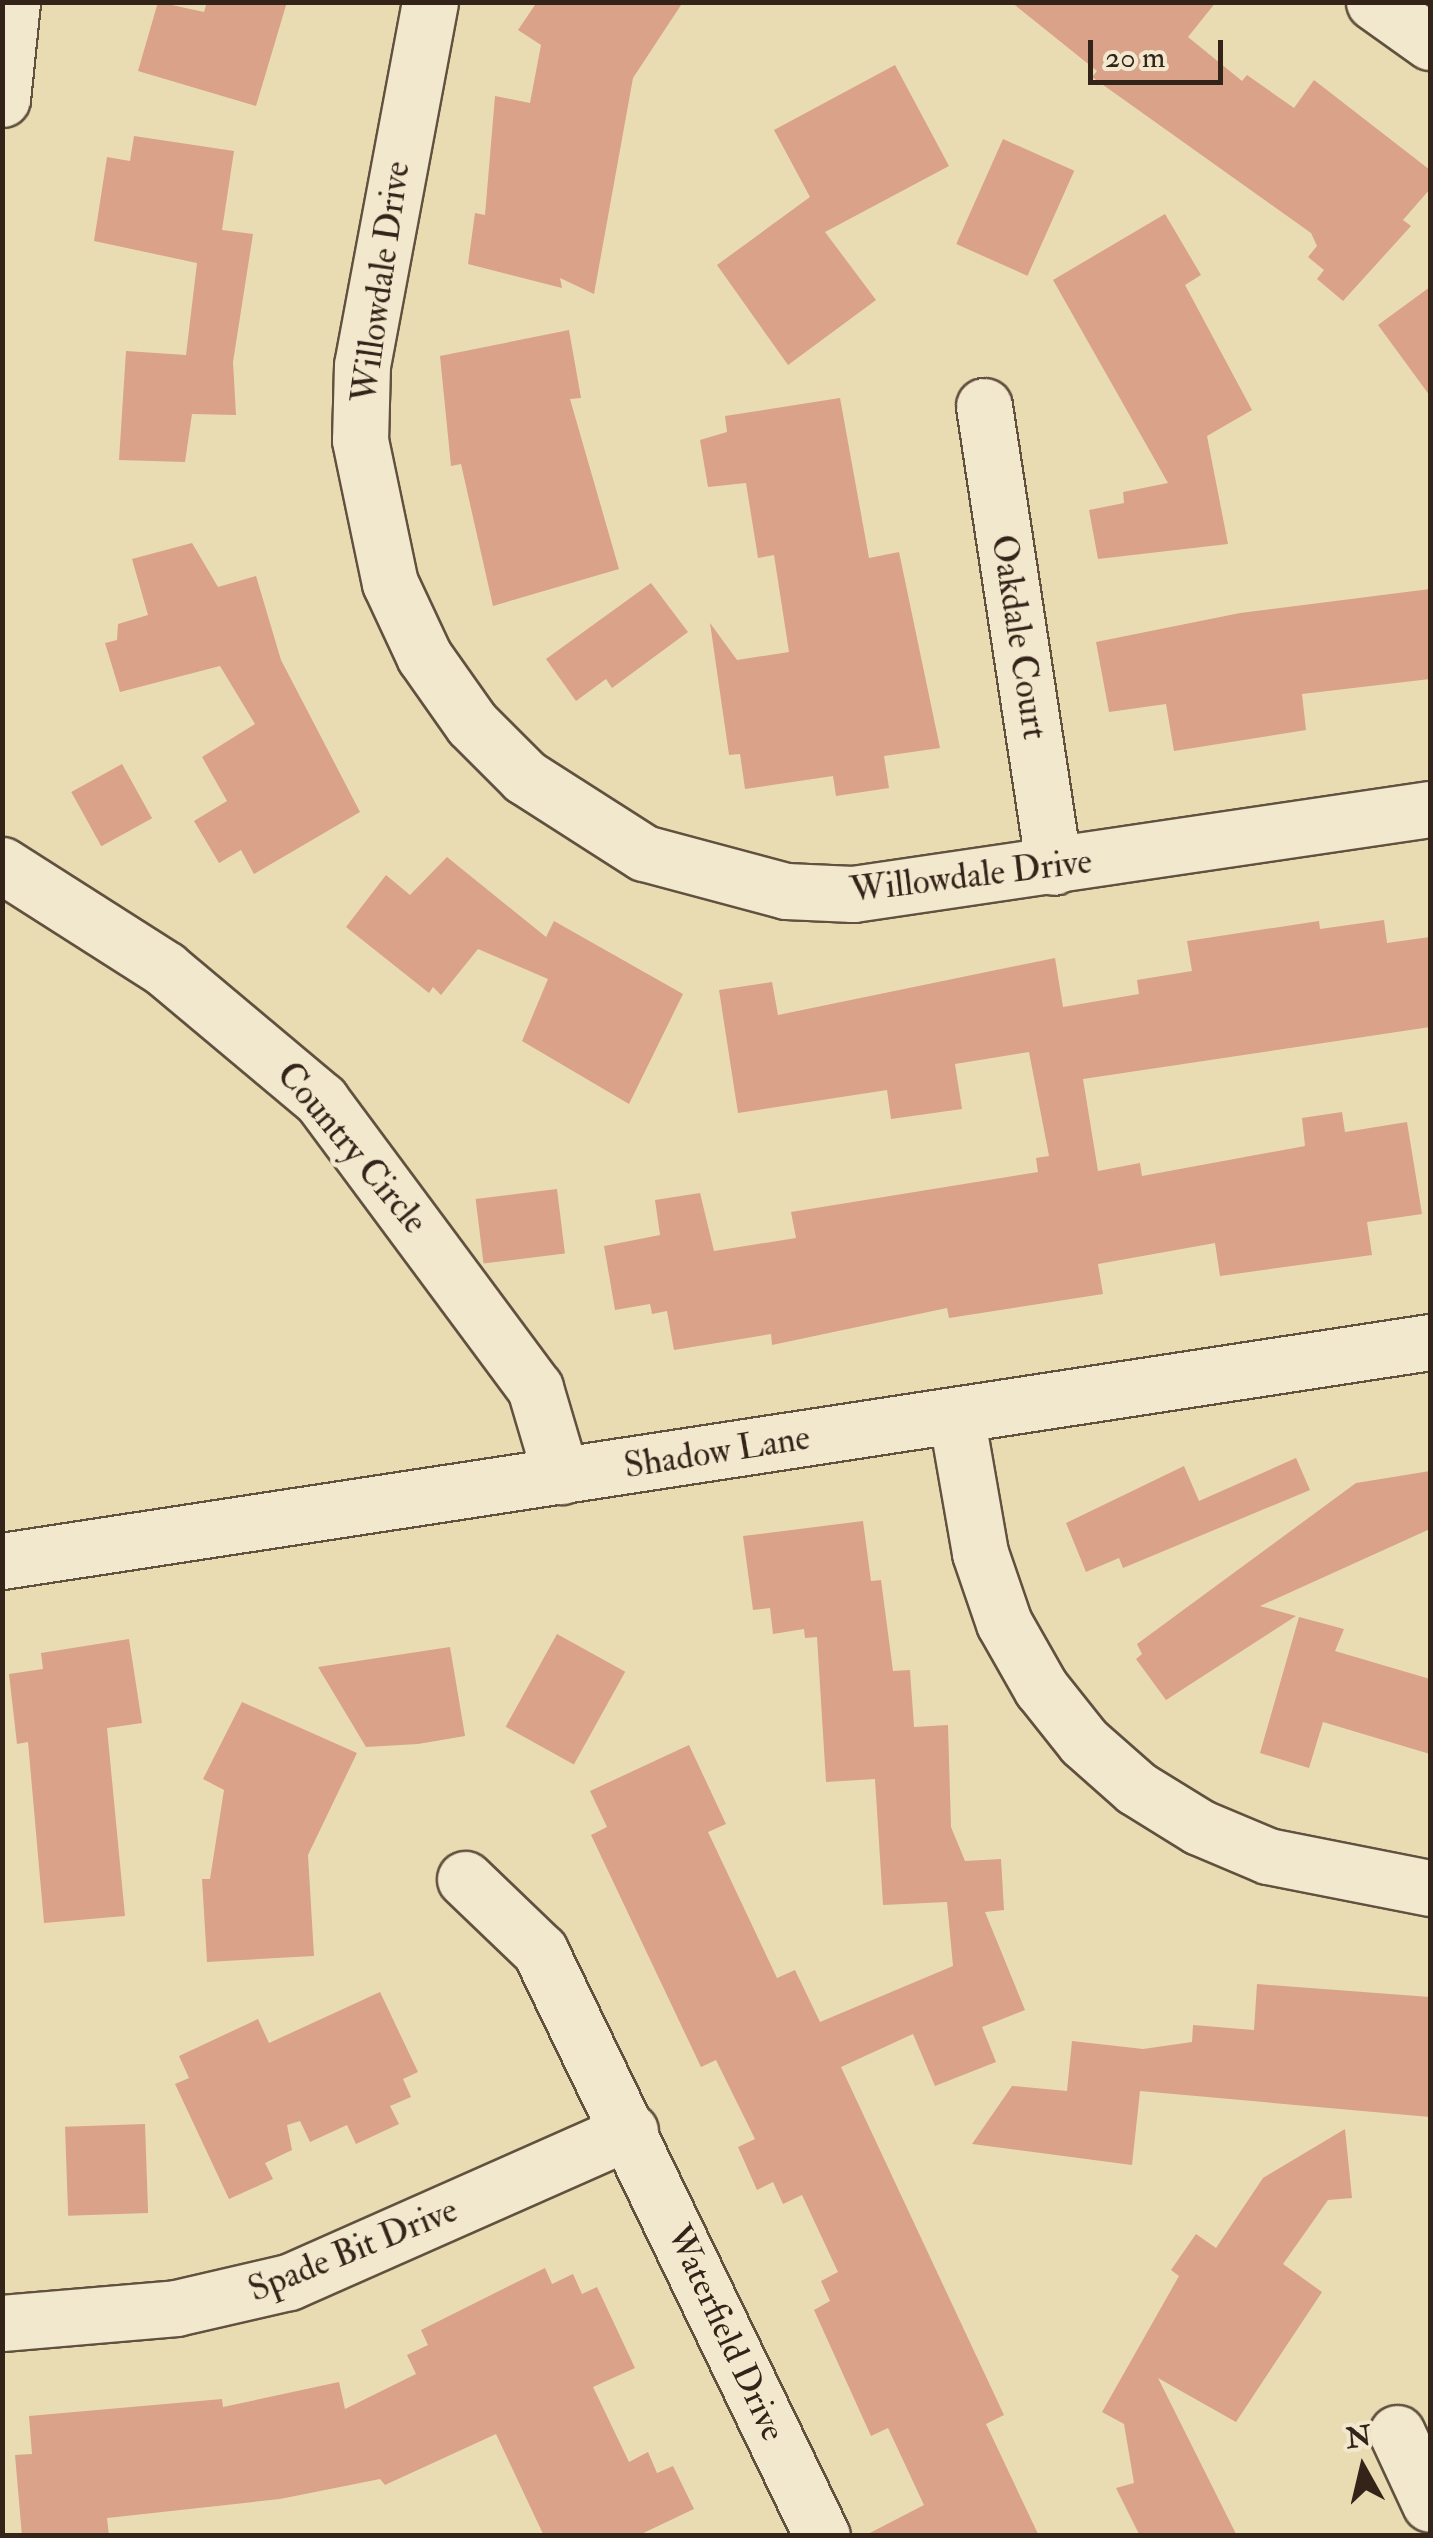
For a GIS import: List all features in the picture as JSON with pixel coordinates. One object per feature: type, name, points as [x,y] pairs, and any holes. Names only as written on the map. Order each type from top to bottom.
[{"type":"street","points":[[2,99],[12,2]]},
{"type":"street","name":"Willowdale Drive","points":[[430,2],[362,365],[360,440],[390,583],[424,656],[472,724],[582,819],[711,876],[853,894],[1430,809]]},
{"type":"street","points":[[1374,2],[1430,42]]},
{"type":"street","name":"Oakdale Court","points":[[984,406],[1054,867]]},
{"type":"street","name":"Country Circle","points":[[2,864],[165,969],[321,1100],[535,1388],[561,1476]]},
{"type":"street","name":"Shadow Lane","points":[[2,1562],[1430,1342]]},
{"type":"street","points":[[956,1415],[980,1553],[1004,1623],[1041,1688],[1084,1742],[1136,1788],[1199,1828],[1268,1856],[1430,1888]]},
{"type":"street","name":"Waterfield Drive","points":[[465,1879],[540,1951],[630,2130],[822,2536]]},
{"type":"street","name":"Spade Bit Drive","points":[[2,2322],[176,2308],[289,2282],[630,2130]]},
{"type":"street","points":[[1396,2433],[1430,2504]]},
{"type":"building","points":[[158,2],[204,12],[207,2],[287,2],[256,106],[138,71]]},
{"type":"building","points":[[537,2],[683,2],[633,78],[594,294],[560,278],[562,288],[468,264],[475,213],[485,215],[495,96],[530,103],[541,45],[518,30]]},
{"type":"building","points":[[1011,2],[1216,2],[1188,37],[1242,81],[1247,75],[1294,108],[1314,80],[1430,170],[1430,189],[1403,220],[1411,226],[1343,301],[1317,279],[1324,270],[1308,257],[1317,246],[1311,233],[1092,77],[1097,71]]},
{"type":"building","points":[[895,65],[949,166],[825,232],[876,300],[788,365],[717,265],[810,197],[774,130]]},
{"type":"building","points":[[134,136],[234,151],[222,230],[253,234],[233,362],[236,415],[192,414],[185,462],[119,460],[126,351],[186,355],[197,263],[94,241],[107,157],[130,161]]},
{"type":"building","points":[[1003,139],[1074,171],[1027,276],[956,244]]},
{"type":"building","points":[[1165,214],[1201,275],[1185,285],[1252,410],[1207,436],[1228,544],[1098,559],[1089,510],[1124,503],[1123,492],[1168,483],[1053,280]]},
{"type":"building","points":[[1430,287],[1430,396],[1378,325]]},
{"type":"building","points":[[569,330],[581,398],[570,399],[619,569],[493,606],[461,464],[451,466],[440,356]]},
{"type":"building","points":[[840,398],[869,558],[899,552],[940,748],[884,756],[889,788],[836,796],[833,776],[745,789],[740,754],[729,755],[710,623],[737,660],[789,652],[774,555],[758,558],[746,483],[708,487],[700,440],[727,432],[725,416]]},
{"type":"building","points":[[192,543],[218,587],[256,576],[281,660],[360,812],[254,874],[241,850],[219,863],[194,821],[227,801],[202,757],[255,724],[220,666],[120,692],[105,643],[117,640],[118,624],[148,615],[132,559]]},
{"type":"building","points":[[651,583],[688,632],[612,688],[606,679],[576,701],[546,659]]},
{"type":"building","points":[[1430,589],[1430,679],[1302,694],[1306,730],[1174,751],[1166,704],[1109,712],[1096,642],[1240,613]]},
{"type":"building","points":[[122,764],[152,818],[101,846],[71,792]]},
{"type":"building","points":[[447,857],[546,937],[554,921],[683,994],[629,1104],[522,1041],[548,979],[478,949],[441,995],[433,987],[429,993],[346,927],[386,875],[410,895]]},
{"type":"building","points":[[1384,920],[1387,943],[1430,937],[1430,1027],[1083,1079],[1098,1171],[1140,1163],[1142,1176],[1305,1146],[1302,1118],[1342,1112],[1345,1132],[1407,1122],[1422,1214],[1367,1222],[1372,1255],[1220,1276],[1215,1243],[1098,1264],[1103,1294],[949,1318],[947,1308],[772,1345],[771,1334],[674,1350],[667,1311],[652,1314],[650,1304],[615,1310],[604,1246],[660,1235],[655,1200],[700,1193],[714,1251],[796,1238],[791,1212],[1038,1172],[1036,1158],[1049,1156],[1029,1052],[955,1064],[962,1109],[891,1119],[887,1090],[738,1113],[719,990],[772,982],[778,1015],[1055,958],[1063,1007],[1139,994],[1137,980],[1192,971],[1187,941],[1319,921],[1320,929]]},
{"type":"building","points":[[557,1189],[565,1254],[484,1264],[476,1199]]},
{"type":"building","points":[[1296,1458],[1310,1490],[1123,1568],[1119,1558],[1086,1572],[1066,1523],[1184,1466],[1199,1501]]},
{"type":"building","points":[[1430,1471],[1430,1529],[1260,1606],[1296,1616],[1166,1700],[1136,1659],[1142,1654],[1137,1644],[1356,1483]]},
{"type":"building","points":[[863,1521],[871,1581],[881,1580],[893,1671],[910,1670],[914,1727],[948,1725],[951,1827],[965,1861],[1001,1859],[1004,1910],[985,1912],[1025,2010],[982,2027],[996,2062],[935,2086],[913,2034],[841,2067],[1004,2415],[986,2424],[1039,2536],[864,2536],[924,2505],[888,2428],[871,2436],[814,2310],[830,2301],[821,2281],[838,2272],[802,2195],[783,2204],[773,2182],[757,2190],[738,2147],[755,2139],[716,2060],[701,2067],[591,1835],[607,1827],[590,1791],[689,1745],[726,1824],[708,1832],[777,1978],[795,1970],[820,2022],[953,1966],[947,1902],[883,1905],[875,1779],[826,1782],[817,1637],[805,1638],[804,1629],[773,1634],[770,1608],[753,1610],[743,1536]]},
{"type":"building","points":[[1299,1617],[1344,1629],[1335,1651],[1430,1679],[1430,1754],[1323,1722],[1309,1768],[1260,1753]]},
{"type":"building","points":[[557,1634],[625,1672],[574,1765],[506,1727]]},
{"type":"building","points":[[129,1639],[142,1723],[107,1728],[125,1916],[44,1923],[28,1742],[17,1744],[9,1674],[43,1669],[41,1653]]},
{"type":"building","points":[[450,1647],[465,1736],[418,1744],[366,1747],[318,1667]]},
{"type":"building","points":[[242,1702],[357,1753],[308,1855],[314,1956],[207,1962],[202,1879],[210,1879],[224,1790],[203,1779]]},
{"type":"building","points":[[1257,1984],[1430,1997],[1430,2117],[1140,2091],[1132,2165],[972,2144],[1012,2086],[1067,2091],[1072,2041],[1143,2049],[1192,2042],[1193,2025],[1254,2030]]},
{"type":"building","points":[[380,1992],[418,2072],[403,2079],[411,2097],[390,2106],[399,2124],[356,2144],[347,2125],[310,2142],[300,2121],[287,2125],[292,2150],[265,2163],[273,2179],[229,2199],[175,2084],[189,2078],[179,2056],[258,2019],[269,2043]]},
{"type":"building","points":[[145,2124],[148,2213],[68,2216],[65,2127]]},
{"type":"building","points":[[1345,2129],[1352,2198],[1328,2200],[1283,2264],[1322,2292],[1236,2422],[1158,2378],[1237,2536],[1140,2536],[1116,2488],[1134,2483],[1124,2424],[1102,2412],[1179,2276],[1171,2270],[1196,2234],[1216,2248],[1263,2178]]},
{"type":"building","points":[[545,2268],[552,2284],[573,2274],[582,2294],[597,2287],[635,2368],[593,2387],[629,2462],[648,2452],[657,2473],[673,2466],[694,2509],[637,2536],[544,2536],[496,2434],[385,2485],[380,2479],[280,2499],[107,2518],[109,2536],[22,2536],[15,2455],[32,2454],[29,2416],[222,2399],[223,2407],[339,2382],[345,2409],[416,2374],[407,2355],[428,2345],[421,2330]]}]
